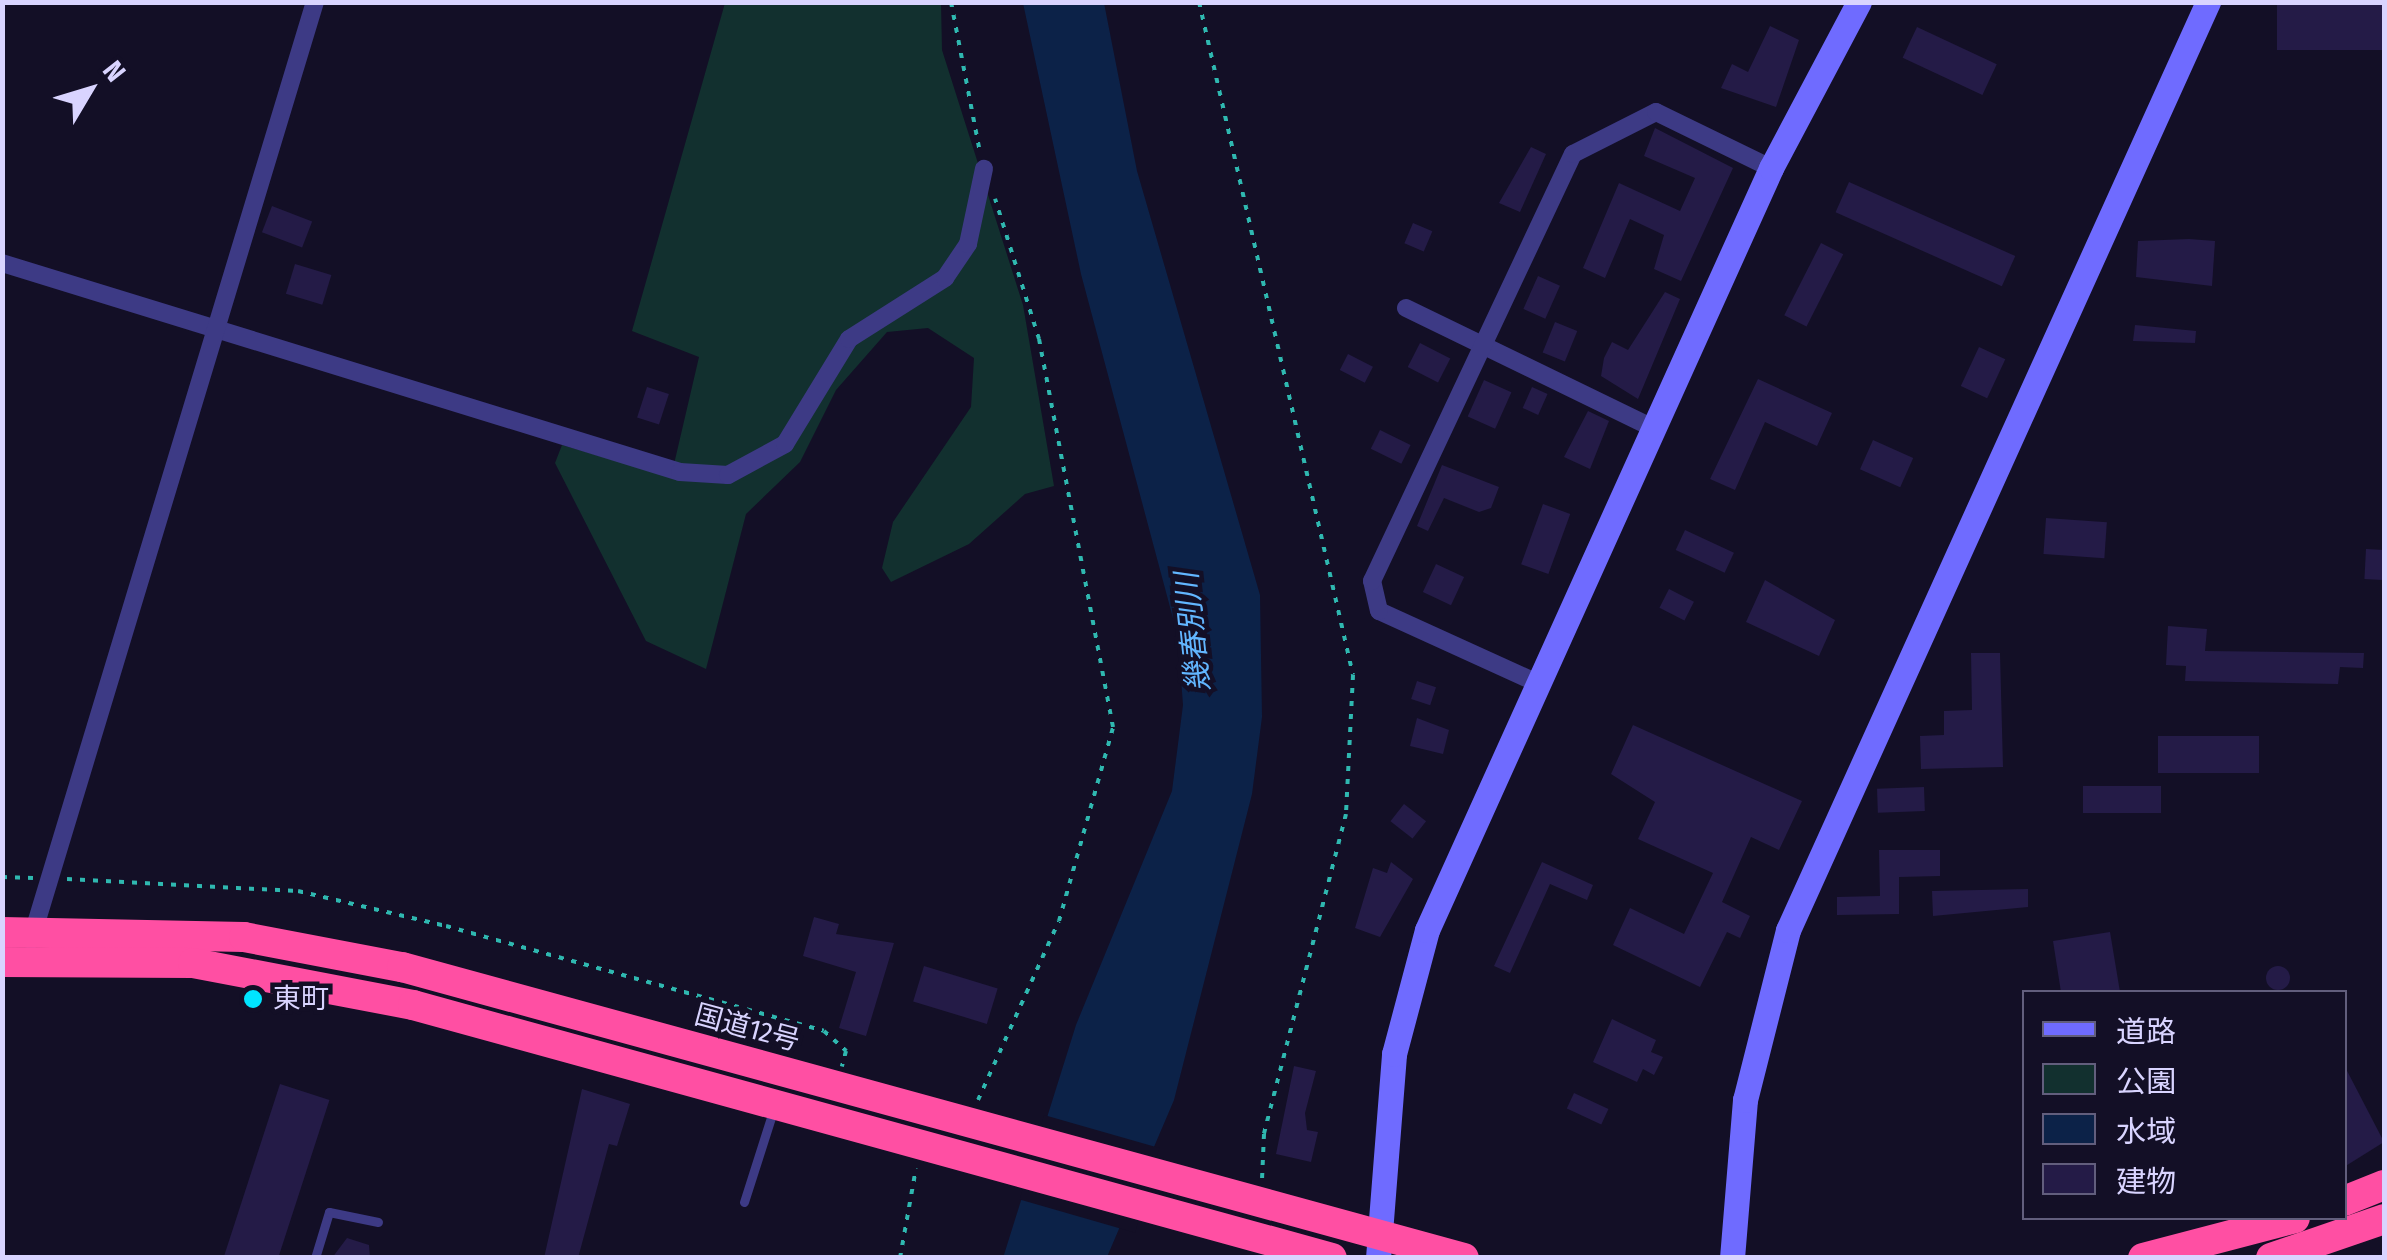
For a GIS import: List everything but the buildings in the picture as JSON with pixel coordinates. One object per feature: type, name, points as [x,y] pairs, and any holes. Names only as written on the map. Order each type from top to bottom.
[{"type":"highway","name":"国道12号","points":[[21,950],[153,929],[322,951],[1259,1204],[1379,1248],[1464,1258]]},
{"type":"highway","name":"国道12号","points":[[2,932],[21,950],[193,963],[299,980],[775,1104],[1332,1258]]},
{"type":"highway","points":[[2347,1199],[2384,1185]]},
{"type":"highway","points":[[2143,1258],[2287,1220]]},
{"type":"highway","points":[[2271,1258],[2370,1225]]},
{"type":"street","points":[[21,950],[316,2]]},
{"type":"street","points":[[1379,1248],[1394,1054],[1427,930],[1535,682],[1771,168],[1859,2]]},
{"type":"street","points":[[1732,1258],[1745,1100],[1788,930],[2208,2]]},
{"type":"street","points":[[1535,682],[1379,610],[1372,581],[1488,348],[1573,154],[1656,112],[1771,168]]},
{"type":"street","points":[[2,263],[680,472],[728,476],[784,444],[849,338],[946,278],[968,244],[984,169]]},
{"type":"street","points":[[1406,308],[1651,427]]},
{"type":"street","points":[[2318,1258],[2370,1225]]},
{"type":"lane","points":[[744,1202],[775,1104]]},
{"type":"lane","points":[[315,1258],[329,1212],[378,1222]]},
{"type":"path","points":[[951,2],[984,169],[1039,339],[1113,727],[1058,921],[970,1124]]},
{"type":"path","points":[[1199,2],[1354,675],[1346,814],[1264,1134],[1259,1204]]},
{"type":"path","points":[[2,877],[298,892],[446,926],[824,1031],[846,1051],[837,1087]]},
{"type":"path","points":[[900,1258],[920,1144]]},
{"type":"green space","points":[[725,3],[941,3],[942,50],[1023,305],[1054,486],[1025,494],[969,544],[891,582],[882,568],[893,522],[971,407],[974,358],[928,328],[887,332],[836,390],[800,462],[746,514],[706,669],[646,641],[555,463],[562,445],[671,477],[699,357],[632,331]]},
{"type":"water","name":"幾春別川","points":[[1023,3],[1104,3],[1137,171],[1260,595],[1262,717],[1252,794],[1174,1100],[1107,1257],[1003,1258],[1076,1025],[1172,791],[1183,705],[1178,637],[1081,274]]},
{"type":"pier","points":[[1044,1115],[1159,1148],[1135,1233],[1020,1200]]},
{"type":"place","name":"東町","points":[[253,999]]}]
